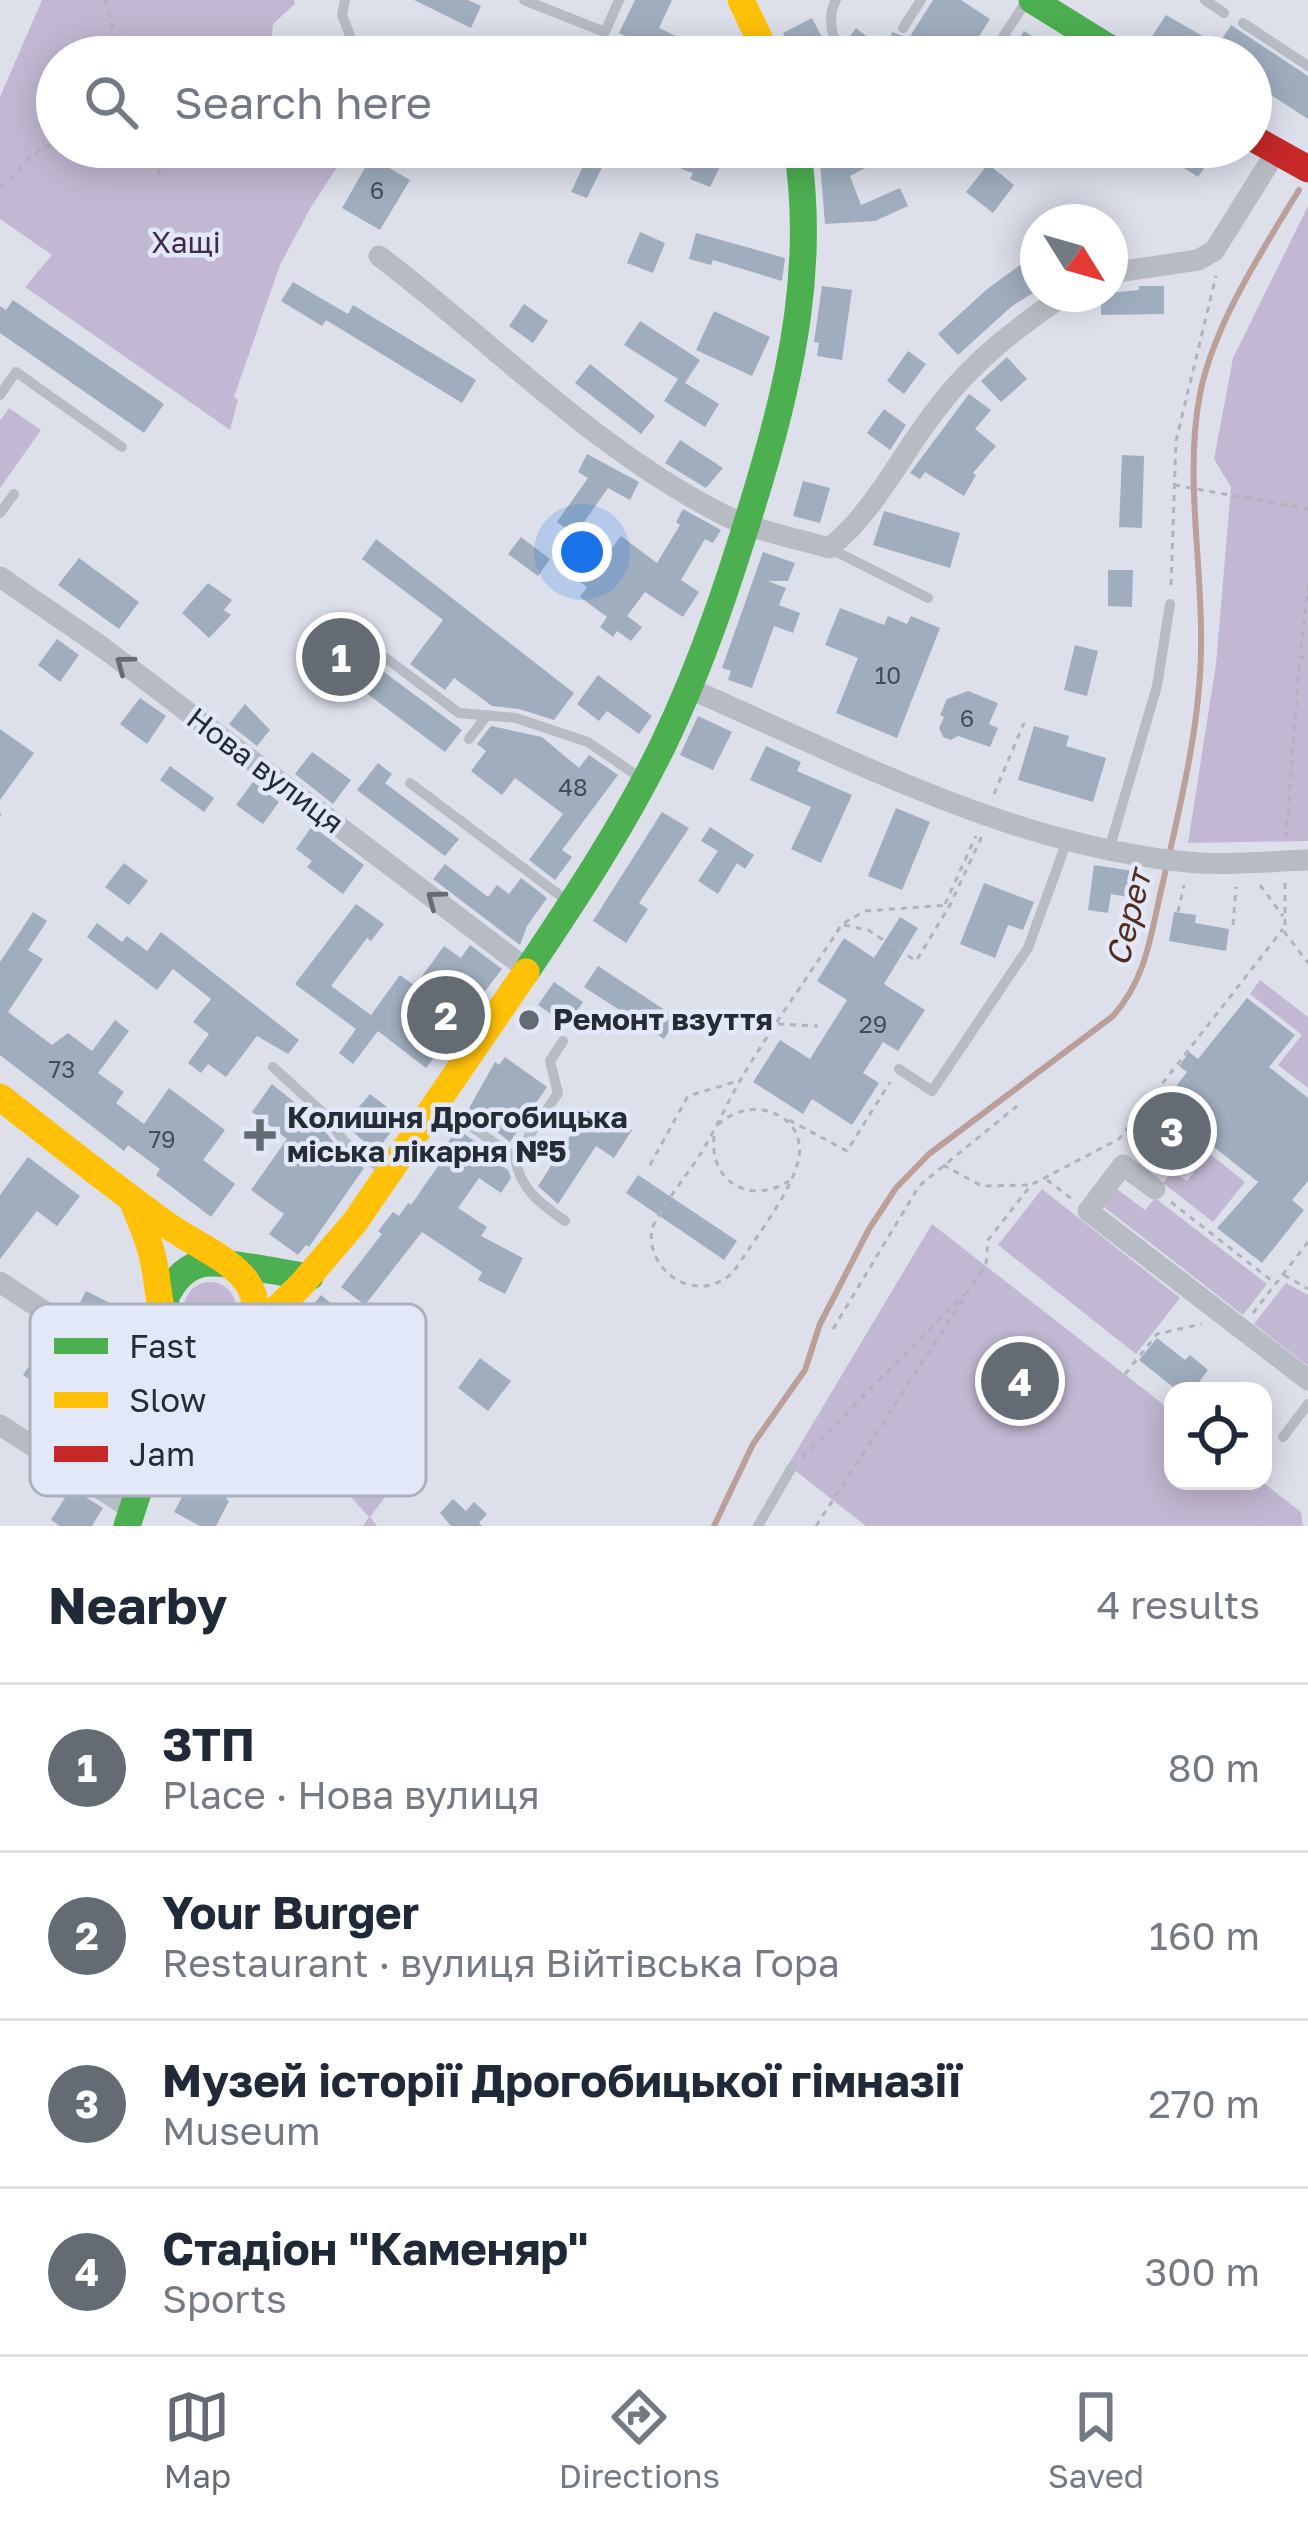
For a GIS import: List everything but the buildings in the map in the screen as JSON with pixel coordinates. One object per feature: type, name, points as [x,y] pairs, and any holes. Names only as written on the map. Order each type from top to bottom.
[{"type":"street","points":[[741,0],[758,36]]},
{"type":"street","points":[[1044,3],[1093,36]]},
{"type":"street","points":[[1128,270],[1198,260],[1214,251],[1295,162]]},
{"type":"street","points":[[282,1304],[310,1277],[389,1174],[528,970],[645,781],[688,688],[748,524],[776,424],[799,304],[806,220],[800,168]]},
{"type":"street","points":[[379,256],[601,437],[726,516],[830,548],[858,521],[964,376],[1041,312]]},
{"type":"street","name":"Нова вулиця","points":[[0,577],[101,647],[528,970]]},
{"type":"street","points":[[688,688],[988,817],[1066,841],[1186,867],[1297,861]]},
{"type":"street","points":[[0,1097],[242,1276],[255,1304]]},
{"type":"street","points":[[1155,1190],[1123,1165],[1088,1211],[1308,1380]]},
{"type":"street","points":[[132,1199],[152,1251],[163,1304]]},
{"type":"street","points":[[166,1304],[171,1284],[180,1274],[205,1263],[310,1277]]},
{"type":"street","points":[[0,1282],[34,1304]]},
{"type":"street","points":[[0,1425],[30,1446]]},
{"type":"street","points":[[99,1496],[130,1518]]},
{"type":"lane","points":[[345,0],[342,16],[350,36]]},
{"type":"lane","points":[[524,0],[604,32],[619,0]]},
{"type":"lane","points":[[833,36],[831,8],[836,0]]},
{"type":"lane","points":[[903,28],[921,0]]},
{"type":"lane","points":[[1204,0],[1224,13]]},
{"type":"lane","points":[[1011,36],[1044,3]]},
{"type":"lane","points":[[1243,23],[1263,36]]},
{"type":"lane","points":[[1272,42],[1308,65]]},
{"type":"lane","points":[[0,395],[16,372],[122,447]]},
{"type":"lane","points":[[0,513],[14,494]]},
{"type":"lane","points":[[830,548],[928,598]]},
{"type":"lane","points":[[1109,850],[1156,686],[1170,604]]},
{"type":"lane","points":[[347,629],[459,713],[516,718],[588,742],[645,781]]},
{"type":"lane","points":[[469,739],[487,715]]},
{"type":"lane","points":[[410,783],[571,904]]},
{"type":"lane","points":[[898,1069],[932,1091],[1028,948],[1066,841]]},
{"type":"lane","points":[[563,1041],[550,1061],[558,1093],[515,1157],[517,1172],[532,1198],[566,1220]]},
{"type":"lane","points":[[273,1067],[344,1141],[389,1174]]},
{"type":"lane","points":[[438,1104],[515,1157]]},
{"type":"lane","points":[[1283,1437],[1308,1404]]},
{"type":"lane","points":[[758,1526],[792,1467]]},
{"type":"path","points":[[105,0],[115,36]]},
{"type":"path","points":[[903,28],[915,36]]},
{"type":"path","points":[[0,187],[36,152]]},
{"type":"path","points":[[158,168],[160,175]]},
{"type":"path","points":[[1170,604],[1176,441],[1216,274],[1214,251]]},
{"type":"path","points":[[1174,484],[1308,509]]},
{"type":"path","points":[[941,1164],[982,1186],[1031,1185],[1119,1139],[1283,929],[1297,861],[1300,657],[1308,584]]},
{"type":"path","points":[[1300,657],[1308,658]]},
{"type":"path","points":[[842,924],[868,930],[916,961],[988,817],[1024,723]]},
{"type":"path","points":[[1178,912],[1186,867]]},
{"type":"path","points":[[1233,925],[1237,874]]},
{"type":"path","points":[[1251,874],[1284,917]]},
{"type":"path","points":[[790,1180],[764,1192],[730,1184],[713,1154],[717,1128],[740,1081],[842,924],[865,911],[947,905]]},
{"type":"path","points":[[1283,929],[1308,963]]},
{"type":"path","points":[[778,1024],[818,1026]]},
{"type":"path","points":[[782,1116],[799,1146],[799,1158],[729,1277],[707,1286],[677,1280],[656,1258],[651,1234],[655,1221],[726,1117],[760,1108],[782,1116],[847,1150],[898,1069]]},
{"type":"path","points":[[650,1165],[688,1096],[740,1081]]},
{"type":"path","points":[[833,1329],[919,1186],[1017,1106]]},
{"type":"path","points":[[1047,1180],[1088,1211]]},
{"type":"path","points":[[816,1526],[986,1264],[988,1240],[1031,1185]]},
{"type":"path","points":[[1155,1190],[1276,1284]]},
{"type":"path","points":[[1125,1374],[1157,1334],[1234,1323],[1276,1284],[1308,1243]]},
{"type":"path","points":[[1282,1274],[1308,1288]]},
{"type":"path","points":[[792,1467],[971,1288]]},
{"type":"green space","name":"Хащі","points":[[42,0],[294,0],[273,24],[273,36],[36,36],[36,168],[336,168],[280,265],[234,397],[238,400],[230,430],[25,287],[52,255],[0,219],[0,97]]},
{"type":"green space","points":[[1308,206],[1308,841],[1188,843],[1216,664],[1231,487],[1214,459],[1233,358]]},
{"type":"green space","points":[[9,408],[41,430],[0,488],[0,421]]},
{"type":"green space","points":[[1260,980],[1308,1017],[1308,1088],[1278,1065],[1302,1035],[1250,994]]},
{"type":"green space","points":[[1209,1153],[1245,1182],[1213,1222],[1163,1183],[1172,1171],[1187,1181]]},
{"type":"green space","points":[[1042,1189],[1180,1298],[1136,1354],[998,1245]]},
{"type":"green space","points":[[1117,1189],[1145,1210],[1155,1198],[1267,1284],[1243,1315],[1104,1207]]},
{"type":"green space","points":[[932,1224],[1164,1405],[1164,1490],[1272,1490],[1301,1512],[1303,1526],[866,1526],[788,1465]]},
{"type":"green space","points":[[210,1282],[229,1289],[235,1304],[185,1304],[191,1289]]},
{"type":"green space","points":[[1286,1283],[1308,1295],[1308,1366],[1254,1324]]},
{"type":"green space","points":[[350,1496],[386,1496],[370,1517],[377,1526],[363,1526],[369,1517]]},
{"type":"waterway","name":"Серет","points":[[714,1526],[753,1444],[805,1370],[820,1324],[896,1188],[929,1154],[1113,1016],[1134,986],[1151,936],[1197,708],[1201,617],[1194,457],[1200,394],[1228,315],[1299,190]]},
{"type":"traffic: fast","points":[[1032,0],[1090,36]]},
{"type":"traffic: fast","points":[[526,972],[648,775],[692,680],[728,581],[772,439],[791,356],[802,273],[799,168]]},
{"type":"traffic: fast","points":[[165,1304],[176,1281],[201,1264],[310,1277]]},
{"type":"traffic: fast","points":[[127,1526],[137,1496]]},
{"type":"traffic: slow","points":[[741,0],[758,36]]},
{"type":"traffic: slow","points":[[282,1304],[355,1222],[526,972]]},
{"type":"traffic: slow","points":[[0,1097],[176,1231],[226,1262],[242,1276],[254,1304]]},
{"type":"traffic: slow","points":[[132,1199],[151,1251],[160,1304]]},
{"type":"traffic: jam","points":[[1272,149],[1308,169]]},
{"type":"place","name":"ЗТП","points":[[341,657]]},
{"type":"place","name":"Your Burger","points":[[446,1015]]},
{"type":"place","name":"Ремонт взуття","points":[[529,1020]]},
{"type":"place","name":"Музей історії Дрогобицької гімназії","points":[[1172,1131]]},
{"type":"place","name":"Колишня Дрогобицька міська лікарня №5","points":[[260,1135]]},
{"type":"place","name":"Стадіон \"Каменяр\"","points":[[1020,1381]]}]
